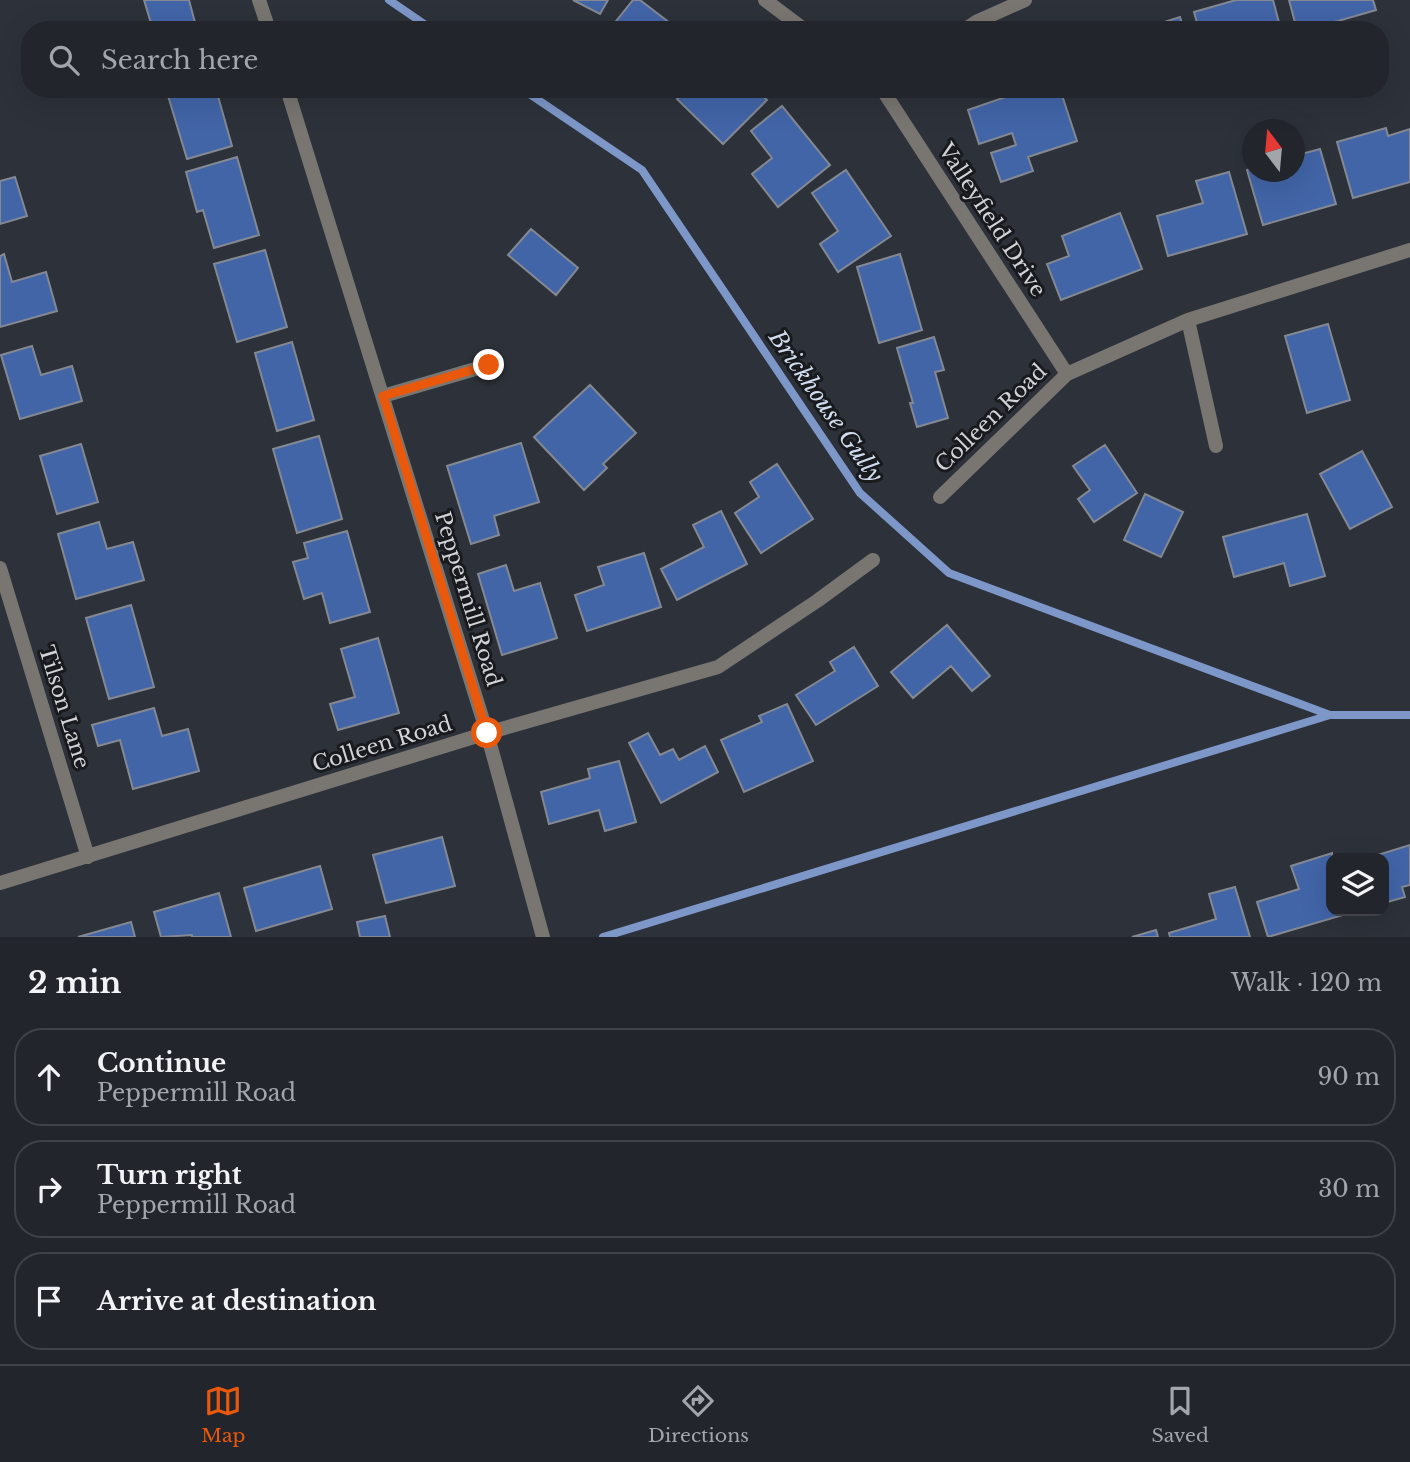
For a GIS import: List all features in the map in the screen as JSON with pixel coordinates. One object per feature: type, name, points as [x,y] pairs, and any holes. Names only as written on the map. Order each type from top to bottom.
[{"type":"street","points":[[259,0],[266,21]]},
{"type":"street","points":[[765,0],[793,21]]},
{"type":"street","points":[[978,21],[1025,0]]},
{"type":"street","name":"Peppermill Road","points":[[290,98],[487,733],[543,935]]},
{"type":"street","name":"Valleyfield Drive","points":[[888,98],[1067,374]]},
{"type":"street","name":"Colleen Road","points":[[940,497],[1067,374],[1188,320],[1410,250]]},
{"type":"street","points":[[1188,320],[1216,446]]},
{"type":"street","points":[[383,396],[489,365]]},
{"type":"street","name":"Colleen Road","points":[[0,883],[487,733],[718,667],[873,560]]},
{"type":"street","name":"Tilson Lane","points":[[0,568],[88,858]]},
{"type":"building","points":[[144,0],[189,0],[195,21],[150,21]]},
{"type":"building","points":[[573,0],[608,0],[600,14]]},
{"type":"building","points":[[633,0],[640,0],[667,21],[616,21]]},
{"type":"building","points":[[1236,0],[1273,0],[1279,21],[1196,21],[1194,12]]},
{"type":"building","points":[[1289,0],[1373,0],[1376,10],[1338,21],[1295,21]]},
{"type":"building","points":[[169,98],[219,98],[232,146],[187,159]]},
{"type":"building","points":[[765,98],[767,100],[723,144],[677,99]]},
{"type":"building","points":[[1003,98],[1063,98],[1077,141],[1028,157],[1033,171],[1001,182],[991,153],[1016,145],[1012,133],[979,144],[968,110]]},
{"type":"building","points":[[782,106],[830,165],[778,207],[752,174],[772,158],[751,131]]},
{"type":"building","points":[[1386,128],[1388,136],[1410,129],[1410,182],[1353,198],[1337,142]]},
{"type":"building","points":[[1320,149],[1336,204],[1263,225],[1250,182],[1305,182],[1305,153]]},
{"type":"building","points":[[237,157],[259,235],[214,248],[203,210],[197,212],[186,172]]},
{"type":"building","points":[[846,170],[891,236],[838,272],[820,244],[838,231],[812,193]]},
{"type":"building","points":[[1229,172],[1247,234],[1168,256],[1157,216],[1203,203],[1196,181]]},
{"type":"building","points":[[15,177],[27,216],[0,224],[0,181]]},
{"type":"building","points":[[1120,213],[1142,269],[1061,300],[1047,264],[1069,256],[1062,236]]},
{"type":"building","points":[[531,229],[578,268],[556,295],[508,255]]},
{"type":"building","points":[[265,250],[287,327],[237,342],[214,264]]},
{"type":"building","points":[[4,254],[12,282],[46,272],[57,311],[0,327],[0,256]]},
{"type":"building","points":[[900,254],[922,330],[879,343],[857,267]]},
{"type":"building","points":[[1328,324],[1350,400],[1307,413],[1285,336]]},
{"type":"building","points":[[934,337],[944,370],[935,372],[948,418],[917,427],[897,348]]},
{"type":"building","points":[[292,342],[314,420],[277,431],[255,353]]},
{"type":"building","points":[[32,346],[41,375],[72,366],[82,401],[20,419],[1,355]]},
{"type":"building","points":[[590,385],[636,433],[603,464],[607,468],[584,490],[534,437]]},
{"type":"building","points":[[319,436],[342,519],[297,533],[273,449]]},
{"type":"building","points":[[521,443],[539,502],[494,516],[499,535],[471,544],[447,466]]},
{"type":"building","points":[[81,444],[98,502],[57,514],[40,456]]},
{"type":"building","points":[[1105,445],[1137,493],[1094,522],[1078,499],[1090,490],[1073,466]]},
{"type":"building","points":[[1362,451],[1392,507],[1350,529],[1320,474]]},
{"type":"building","points":[[777,464],[813,519],[761,553],[735,513],[759,497],[750,482]]},
{"type":"building","points":[[1145,494],[1183,512],[1161,557],[1124,540]]},
{"type":"building","points":[[721,511],[747,564],[677,600],[661,569],[704,547],[693,525]]},
{"type":"building","points":[[1307,514],[1325,576],[1290,586],[1284,563],[1234,577],[1223,537]]},
{"type":"building","points":[[99,522],[107,549],[133,542],[144,580],[76,599],[58,534]]},
{"type":"building","points":[[347,531],[370,612],[330,623],[322,593],[304,599],[293,562],[308,558],[304,543]]},
{"type":"building","points":[[644,553],[661,607],[587,631],[575,595],[604,585],[598,567]]},
{"type":"building","points":[[506,565],[514,591],[540,583],[557,638],[502,655],[478,574]]},
{"type":"building","points":[[131,605],[154,687],[109,699],[86,618]]},
{"type":"building","points":[[947,625],[990,676],[972,691],[951,666],[913,698],[891,672]]},
{"type":"building","points":[[378,638],[399,713],[338,730],[330,704],[355,697],[341,649]]},
{"type":"building","points":[[854,647],[878,686],[816,725],[796,695],[835,671],[830,662]]},
{"type":"building","points":[[787,704],[813,761],[744,792],[721,740],[762,722],[759,716]]},
{"type":"building","points":[[154,708],[162,736],[188,729],[199,771],[133,789],[120,740],[98,746],[92,725]]},
{"type":"building","points":[[648,733],[660,755],[673,749],[679,760],[705,746],[718,772],[661,803],[629,743]]},
{"type":"building","points":[[619,761],[636,822],[605,831],[599,810],[549,824],[541,792],[590,778],[588,769]]},
{"type":"building","points":[[442,837],[455,886],[386,903],[373,855]]},
{"type":"building","points":[[1410,845],[1410,885],[1402,887],[1405,897],[1389,902],[1389,853],[1384,853]]},
{"type":"building","points":[[1326,855],[1326,916],[1340,916],[1268,937],[1257,902],[1299,889],[1291,866]]},
{"type":"building","points":[[320,866],[332,909],[256,931],[244,888]]},
{"type":"building","points":[[1235,887],[1250,937],[1170,937],[1169,933],[1216,919],[1209,894]]},
{"type":"building","points":[[219,893],[231,937],[161,937],[154,912]]},
{"type":"building","points":[[385,916],[390,937],[360,937],[357,922]]},
{"type":"building","points":[[131,922],[135,937],[78,937]]},
{"type":"building","points":[[1156,930],[1158,937],[1132,937]]},
{"type":"waterway","name":"Brickhouse Gully","points":[[389,0],[420,21]]},
{"type":"waterway","name":"Brickhouse Gully","points":[[535,98],[642,170],[860,493],[949,573],[1330,715],[1410,715]]},
{"type":"waterway","points":[[603,937],[1330,715]]},
{"type":"route","points":[[487,733],[383,396],[489,365]]}]
